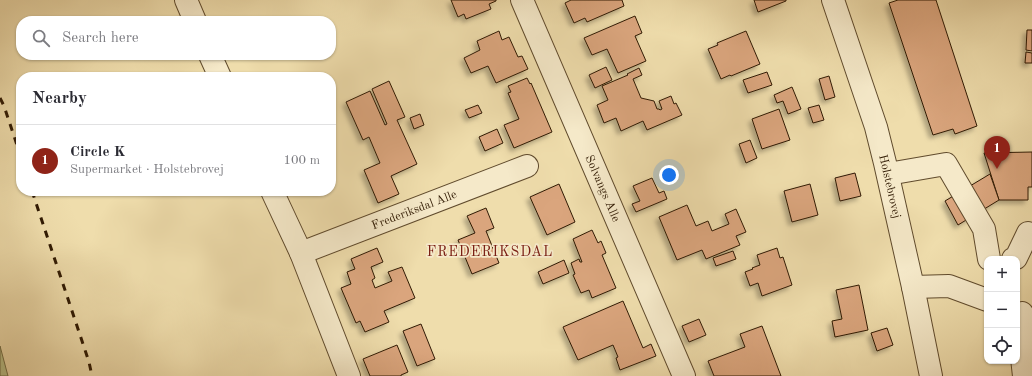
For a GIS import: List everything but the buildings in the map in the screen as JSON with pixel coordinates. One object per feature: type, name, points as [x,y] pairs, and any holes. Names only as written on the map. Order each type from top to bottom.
[{"type":"street","points":[[186,0],[193,16]]},
{"type":"street","name":"Solvangs Alle","points":[[522,0],[684,376]]},
{"type":"street","name":"Holstebrovej","points":[[833,0],[876,127],[913,287],[931,376]]},
{"type":"street","points":[[212,60],[218,72]]},
{"type":"street","points":[[888,174],[946,164],[984,229],[989,256]]},
{"type":"street","name":"Frederiksdal Alle","points":[[301,253],[527,166]]},
{"type":"street","points":[[274,196],[301,253],[349,376]]},
{"type":"street","points":[[1017,256],[1028,233]]},
{"type":"street","points":[[913,287],[949,286],[984,299]]},
{"type":"street","points":[[1024,313],[1021,349],[1024,376]]},
{"type":"green space","points":[[0,346],[8,376],[0,376]]},
{"type":"railway","points":[[0,98],[16,142]]},
{"type":"railway","points":[[34,196],[89,362],[92,376]]},
{"type":"place","name":"Circle K","points":[[997,169]]},
{"type":"district","name":"FREDERIKSDAL","points":[[490,251]]}]
